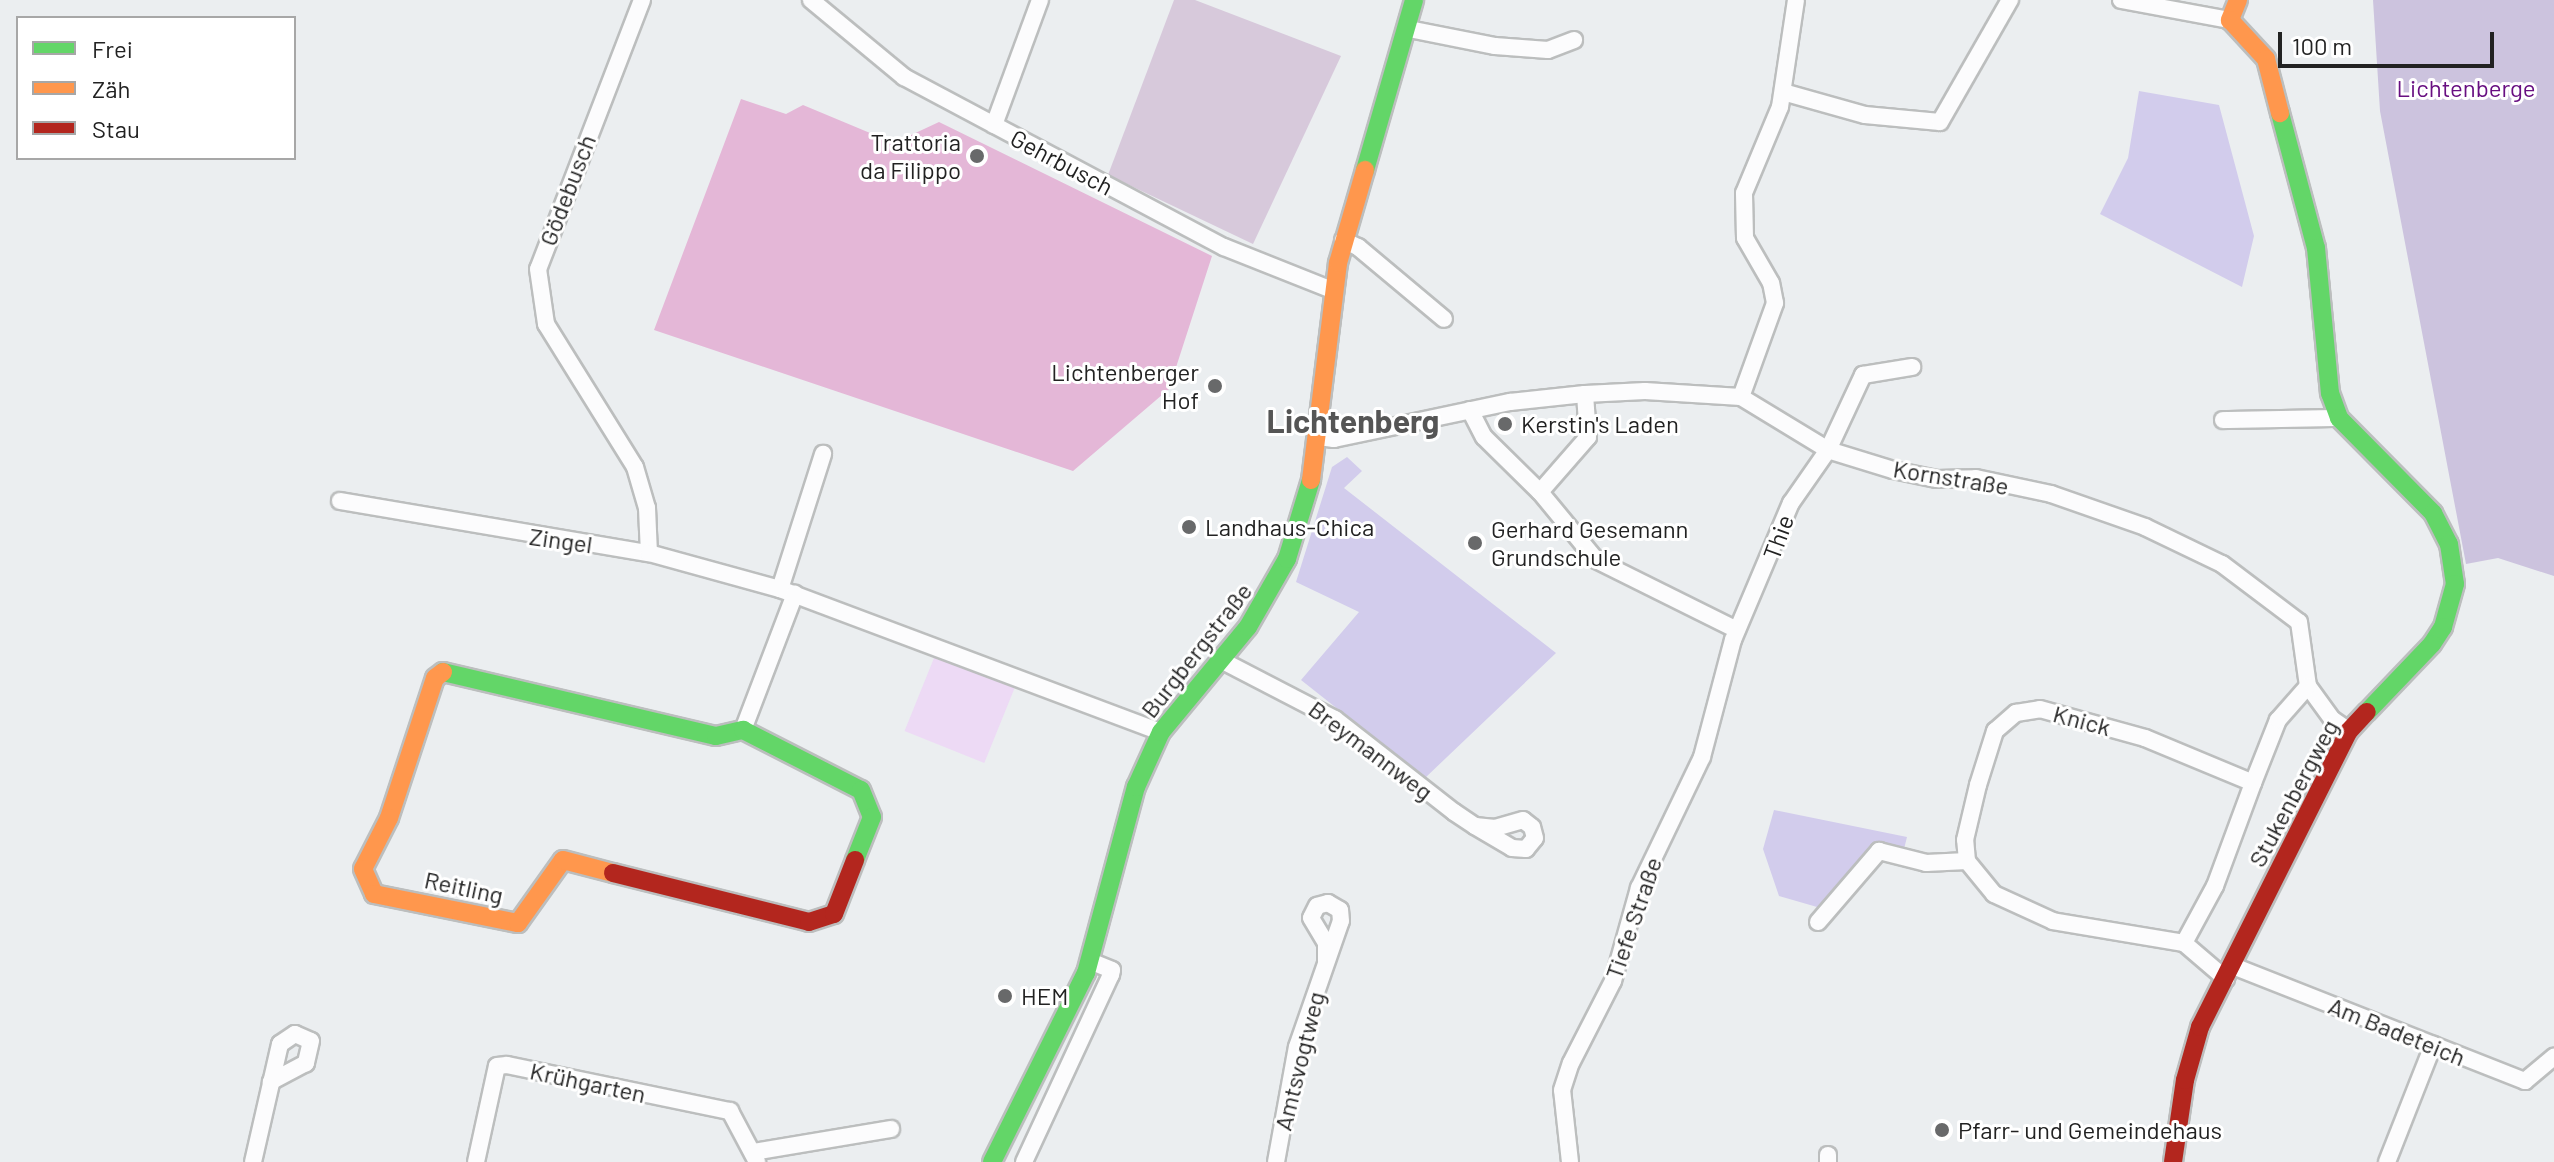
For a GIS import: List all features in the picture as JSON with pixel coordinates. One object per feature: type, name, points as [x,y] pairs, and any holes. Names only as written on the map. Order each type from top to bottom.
[{"type":"street","name":"Gödebusch","points":[[642,0],[538,269],[546,324],[635,467],[647,508],[649,553]]},
{"type":"street","name":"Gehrbusch","points":[[811,0],[904,77],[1224,247],[1332,290]]},
{"type":"street","points":[[994,125],[1040,0]]},
{"type":"street","name":"Burgbergstraße","points":[[992,1162],[1090,961],[1136,787],[1161,732],[1221,660],[1277,581],[1307,498],[1319,437],[1332,290],[1343,240],[1409,29],[1414,0]]},
{"type":"street","points":[[1741,397],[1775,303],[1771,283],[1745,238],[1744,193],[1783,92],[1796,0]]},
{"type":"street","points":[[1783,92],[1865,115],[1940,122],[2010,0]]},
{"type":"street","points":[[2121,0],[2230,20],[2238,0]]},
{"type":"street","name":"Stukenbergweg","points":[[2173,1162],[2193,1054],[2230,972],[2349,731],[2432,644],[2443,627],[2455,584],[2449,544],[2433,513],[2339,418],[2330,393],[2316,248],[2280,109],[2266,59],[2230,20]]},
{"type":"street","points":[[1409,29],[1548,50],[1574,40]]},
{"type":"street","points":[[1343,240],[1358,247],[1444,319]]},
{"type":"street","name":"Thie","points":[[1737,630],[1791,503],[1828,450],[1863,375],[1912,367]]},
{"type":"street","name":"Kornstraße","points":[[1319,437],[1345,437],[1470,410],[1585,394],[1645,391],[1741,397],[1828,450],[1893,470],[1937,479],[1976,478],[2051,494],[2145,527],[2210,558],[2289,610],[2299,622],[2308,686],[2332,719],[2349,731]]},
{"type":"street","points":[[1540,492],[1588,437],[1585,394]]},
{"type":"street","points":[[1470,410],[1484,437],[1540,492],[1596,560],[1737,630]]},
{"type":"street","points":[[2223,420],[2339,418]]},
{"type":"street","points":[[743,730],[787,591],[823,454]]},
{"type":"street","name":"Zingel","points":[[340,501],[649,553],[787,591],[1161,732]]},
{"type":"street","name":"Tiefe Straße","points":[[1570,1162],[1562,1090],[1613,981],[1639,888],[1702,757],[1737,630]]},
{"type":"street","name":"Breymannweg","points":[[1221,660],[1335,719],[1475,826]]},
{"type":"street","name":"Reitling","points":[[443,672],[716,736],[743,730],[861,790],[870,802],[872,817],[834,914],[822,922],[563,860],[518,923],[374,894],[366,884],[363,869],[389,818],[435,678],[443,672]]},
{"type":"street","points":[[2184,943],[2215,886],[2278,720],[2308,686]]},
{"type":"street","name":"Knick","points":[[1967,861],[1965,840],[1995,731],[2016,713],[2040,709],[2069,714],[2145,738],[2253,783]]},
{"type":"street","points":[[1818,922],[1879,851],[1926,863],[1967,861],[1994,894],[2025,911],[2184,943],[2230,972]]},
{"type":"street","points":[[1024,1162],[1111,975],[1112,970],[1090,961]]},
{"type":"street","name":"Amtsvogtweg","points":[[1276,1162],[1297,1047],[1326,961]]},
{"type":"street","name":"Am Badeteich","points":[[2230,972],[2525,1081],[2554,1057]]},
{"type":"street","points":[[2387,1162],[2433,1045]]},
{"type":"street","name":"Krühgarten","points":[[476,1162],[497,1066],[507,1065],[730,1111],[755,1157],[891,1129]]},
{"type":"street","points":[[253,1162],[271,1082]]},
{"type":"shaded area","points":[[1174,0],[1195,0],[1341,56],[1253,244],[1108,175]]},
{"type":"shaded area","points":[[2139,91],[2219,105],[2254,236],[2242,287],[2100,214],[2128,158]]},
{"type":"shaded area","points":[[741,99],[786,114],[803,105],[894,143],[939,122],[1212,256],[1169,389],[1073,471],[654,330]]},
{"type":"shaded area","points":[[1347,457],[1362,471],[1344,488],[1556,653],[1425,778],[1301,680],[1359,612],[1296,582],[1332,467]]},
{"type":"shaded area","points":[[936,653],[1016,685],[984,763],[905,731]]},
{"type":"shaded area","points":[[1774,810],[1907,837],[1904,849],[1884,845],[1866,853],[1824,909],[1779,896],[1763,849]]},
{"type":"green space","name":"Lichtenberge","points":[[2373,0],[2554,0],[2554,576],[2498,558],[2466,564],[2380,111]]},
{"type":"traffic: fast","points":[[1365,170],[1414,0]]},
{"type":"traffic: fast","points":[[2280,113],[2316,248],[2330,393],[2339,418],[2433,513],[2449,544],[2455,584],[2443,627],[2432,644],[2367,712]]},
{"type":"traffic: fast","points":[[992,1162],[1086,973],[1136,787],[1161,732],[1248,627],[1287,559],[1311,480]]},
{"type":"traffic: fast","points":[[443,672],[716,736],[743,730],[861,790],[872,817],[855,860]]},
{"type":"traffic: slow","points":[[2238,0],[2230,20],[2266,59],[2280,113]]},
{"type":"traffic: slow","points":[[1311,480],[1338,263],[1365,170]]},
{"type":"traffic: slow","points":[[443,672],[435,678],[389,818],[363,869],[374,894],[518,923],[563,860],[613,873]]},
{"type":"traffic: jam","points":[[2173,1162],[2185,1080],[2200,1027],[2349,731],[2367,712]]},
{"type":"traffic: jam","points":[[613,873],[809,922],[834,914],[855,860]]},
{"type":"place","name":"Trattoria da Filippo","points":[[977,156]]},
{"type":"place","name":"Lichtenberger Hof","points":[[1215,386]]},
{"type":"place","name":"Kerstin's Laden","points":[[1505,424]]},
{"type":"place","name":"Landhaus-Chica","points":[[1189,527]]},
{"type":"place","name":"Gerhard Gesemann Grundschule","points":[[1475,543]]},
{"type":"place","name":"HEM","points":[[1005,996]]},
{"type":"place","name":"Pfarr- und Gemeindehaus","points":[[1942,1130]]},
{"type":"district","name":"Lichtenberg","points":[[1353,420]]}]
